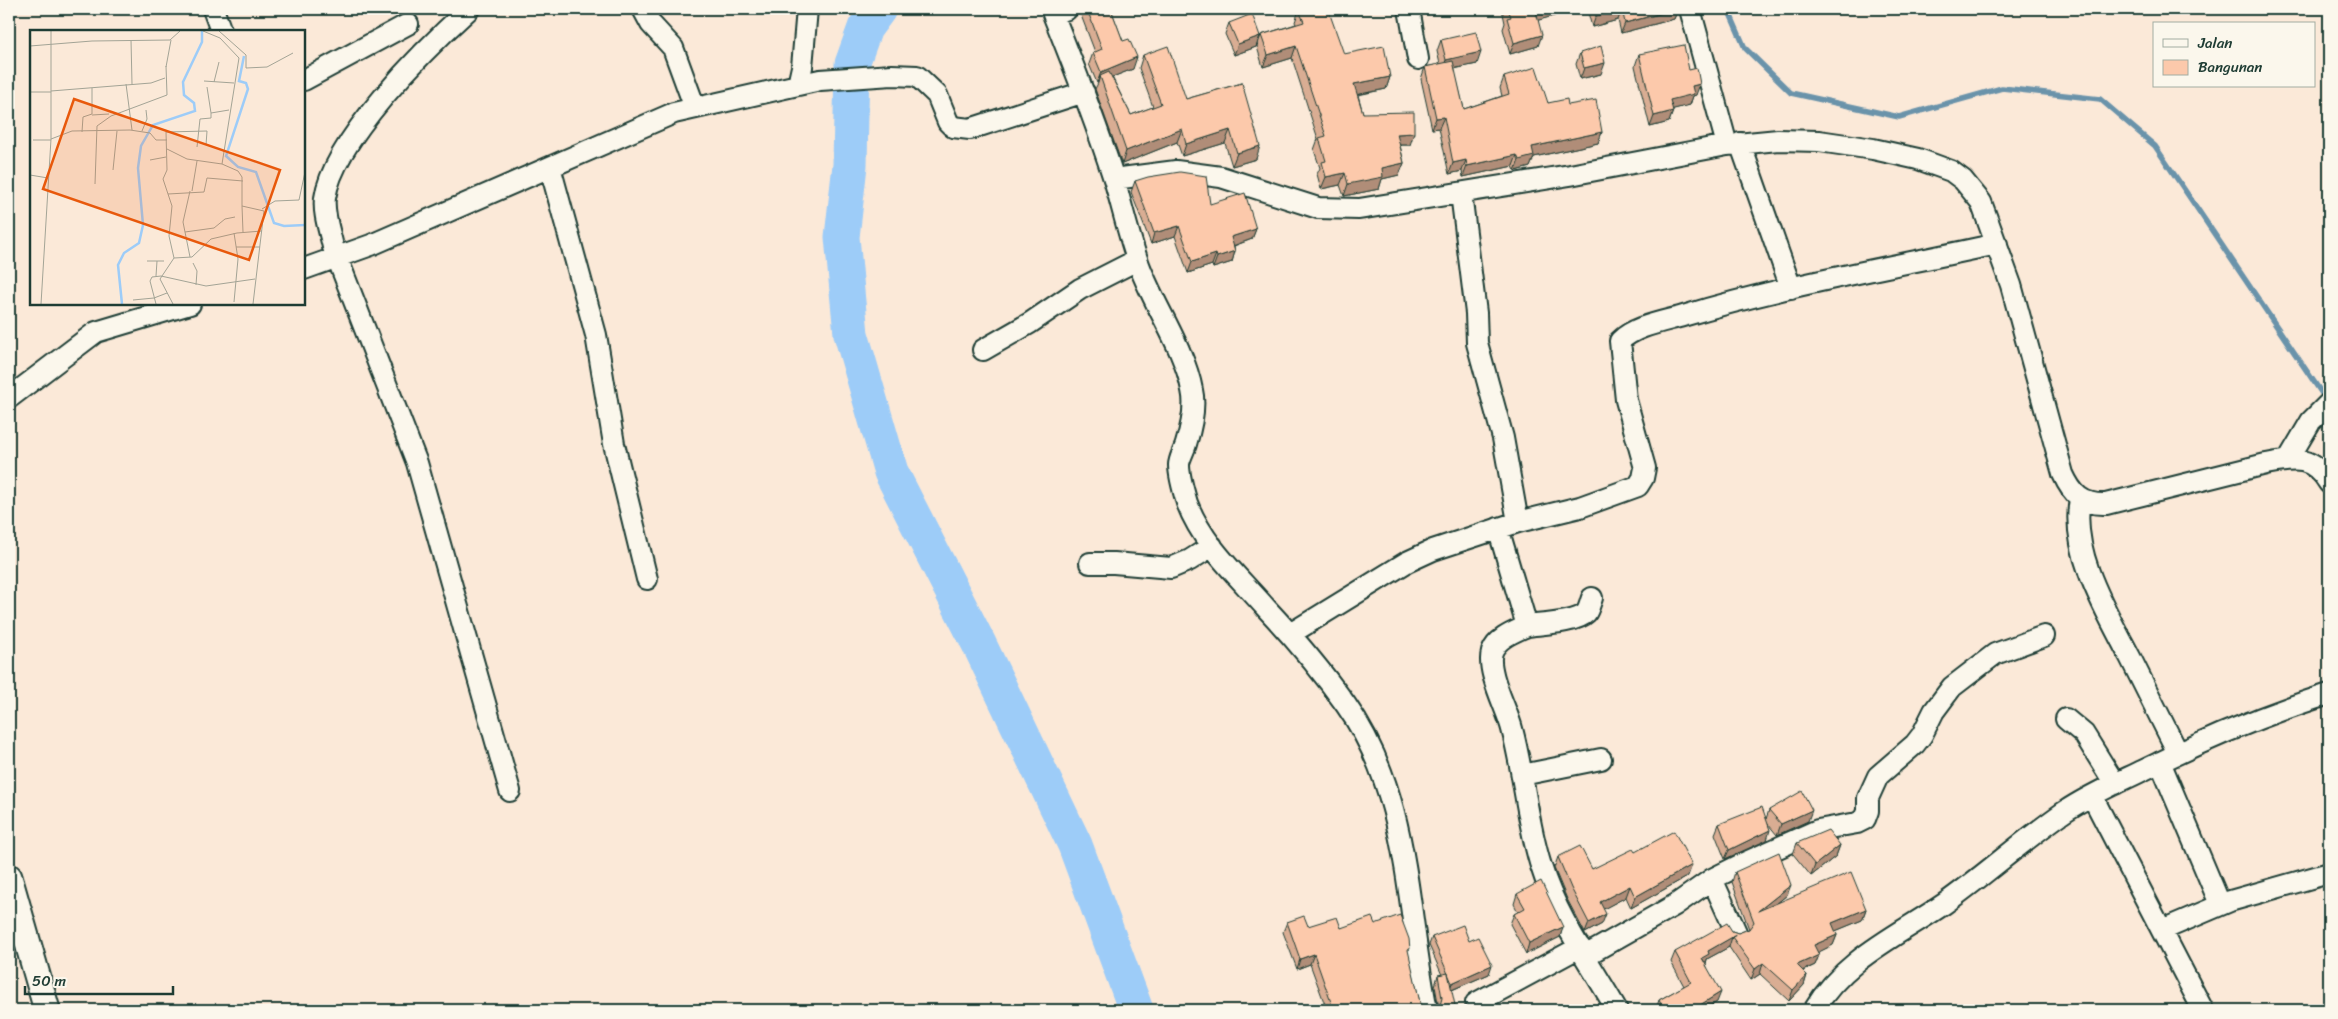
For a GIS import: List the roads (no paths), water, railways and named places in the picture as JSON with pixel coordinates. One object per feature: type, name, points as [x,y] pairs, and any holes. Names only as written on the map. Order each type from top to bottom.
[{"type":"street","points":[[213,9],[221,30]]},
{"type":"street","points":[[469,9],[438,38],[356,130],[331,178],[325,198],[325,210],[333,247],[417,463],[510,791]]},
{"type":"street","points":[[643,9],[651,24],[673,48],[695,108]]},
{"type":"street","points":[[798,85],[802,67],[807,9]]},
{"type":"street","points":[[1067,9],[1054,14],[1084,92],[1114,179],[1137,260],[1185,365],[1193,392],[1192,418],[1179,464],[1187,502],[1212,546],[1229,570],[1290,634],[1347,705],[1370,744],[1383,772],[1393,805],[1406,866],[1418,960],[1427,1010]]},
{"type":"street","points":[[1409,9],[1418,59]]},
{"type":"street","points":[[1690,9],[1734,144],[1791,288]]},
{"type":"street","points":[[305,79],[408,24]]},
{"type":"street","points":[[305,269],[338,259],[674,113],[695,108],[820,80],[892,75],[917,76],[937,95],[948,122],[953,127],[970,129],[1084,92]]},
{"type":"street","points":[[1114,179],[1176,171],[1220,177],[1318,208],[1359,209],[1679,156],[1734,144],[1778,140],[1819,141],[1873,149],[1951,171],[1972,189],[1981,202],[2011,285],[2060,465],[2069,487],[2080,499],[2089,503],[2106,504],[2288,460],[2301,460],[2311,463],[2321,470],[2329,483]]},
{"type":"street","points":[[550,167],[596,335],[614,444],[647,579]]},
{"type":"street","points":[[1461,193],[1476,313],[1477,343],[1503,438],[1518,522]]},
{"type":"street","points":[[1290,634],[1407,562],[1459,540],[1518,522],[1580,507],[1632,489],[1641,482],[1645,473],[1644,461],[1626,400],[1622,375],[1620,341],[1625,336],[1641,328],[1716,306],[1997,244]]},
{"type":"street","points":[[983,350],[1030,324],[1080,289],[1137,260]]},
{"type":"street","points":[[9,398],[96,332],[187,305]]},
{"type":"street","points":[[2288,460],[2311,421],[2329,403]]},
{"type":"street","points":[[2080,499],[2078,522],[2093,582],[2169,758],[2206,876],[2220,904]]},
{"type":"street","points":[[1498,528],[1527,626]]},
{"type":"street","points":[[1090,564],[1114,563],[1171,568],[1190,560],[1212,546]]},
{"type":"street","points":[[1592,598],[1588,610],[1582,616],[1566,621],[1527,626],[1500,640],[1491,654],[1495,679],[1512,730],[1540,866],[1558,910],[1617,1010]]},
{"type":"street","points":[[1476,1003],[1583,952],[1675,905],[1712,879],[1810,833],[1857,823],[1865,819],[1868,812],[1868,798],[1878,776],[1915,744],[1934,711],[1952,687],[1995,654],[2044,636]]},
{"type":"street","points":[[1814,1010],[1824,994],[1853,964],[1881,943],[1952,898],[2018,845],[2066,811],[2115,784],[2169,758],[2288,707],[2329,694]]},
{"type":"street","points":[[2066,719],[2084,734],[2115,784]]},
{"type":"street","points":[[1522,775],[1601,759]]},
{"type":"street","points":[[2092,796],[2203,1010]]},
{"type":"street","points":[[2162,930],[2220,904],[2329,873]]},
{"type":"street","points":[[1712,879],[1736,932]]},
{"type":"street","points":[[10,886],[47,1010]]},
{"type":"waterway","points":[[879,9],[865,28],[852,64],[850,165],[842,237],[851,334],[891,472],[979,644],[1075,845],[1136,1010]]},
{"type":"waterway","points":[[1728,9],[1745,48],[1791,93],[1899,117],[2002,88],[2100,99],[2155,146],[2327,401]]}]
